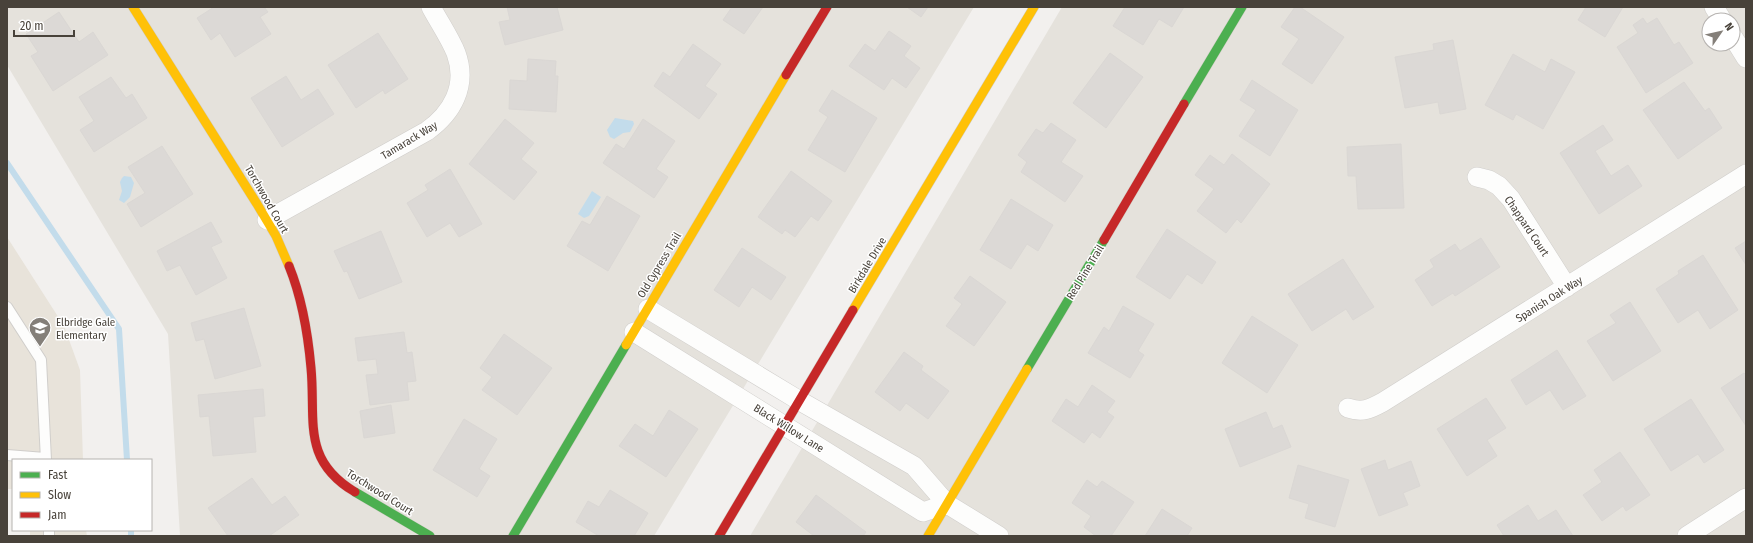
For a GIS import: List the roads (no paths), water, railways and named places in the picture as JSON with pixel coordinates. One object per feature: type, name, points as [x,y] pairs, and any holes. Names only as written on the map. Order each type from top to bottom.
[{"type":"street","name":"Torchwood Court","points":[[133,7],[267,220],[286,258],[294,280],[307,332],[312,378],[314,436],[317,451],[323,464],[333,476],[346,486],[430,536]]},
{"type":"street","name":"Tamarack Way","points":[[267,220],[427,131],[439,122],[449,111],[456,97],[460,83],[459,68],[456,53],[431,7]]},
{"type":"street","name":"Old Cypress Trail","points":[[512,536],[827,7]]},
{"type":"street","name":"Birkdale Drive","points":[[720,536],[1034,7]]},
{"type":"street","name":"Red Pine Trail","points":[[928,536],[1242,7]]},
{"type":"street","name":"Spanish Oak Way","points":[[1348,408],[1358,411],[1369,409],[1383,402],[1746,174]]},
{"type":"street","name":"Chappard Court","points":[[1477,177],[1489,180],[1499,186],[1511,199],[1567,287]]},
{"type":"street","points":[[648,309],[800,401],[914,466],[947,504],[999,536]]},
{"type":"street","name":"Black Willow Lane","points":[[634,332],[923,512],[947,504]]},
{"type":"street","points":[[1687,536],[1746,498]]},
{"type":"lane","points":[[7,307],[41,360],[46,459],[7,455]]},
{"type":"water","points":[[615,118],[633,121],[634,124],[630,132],[623,133],[614,139],[610,137],[607,130]]},
{"type":"water","points":[[124,176],[131,177],[134,183],[130,197],[124,203],[119,200],[122,191],[120,182]]},
{"type":"water","points":[[592,191],[601,197],[589,216],[584,218],[578,214]]},
{"type":"waterway","points":[[7,163],[119,329],[127,459]]},
{"type":"waterway","points":[[131,531],[131,536]]},
{"type":"place","name":"Elbridge Gale Elementary","points":[[40,348]]}]
